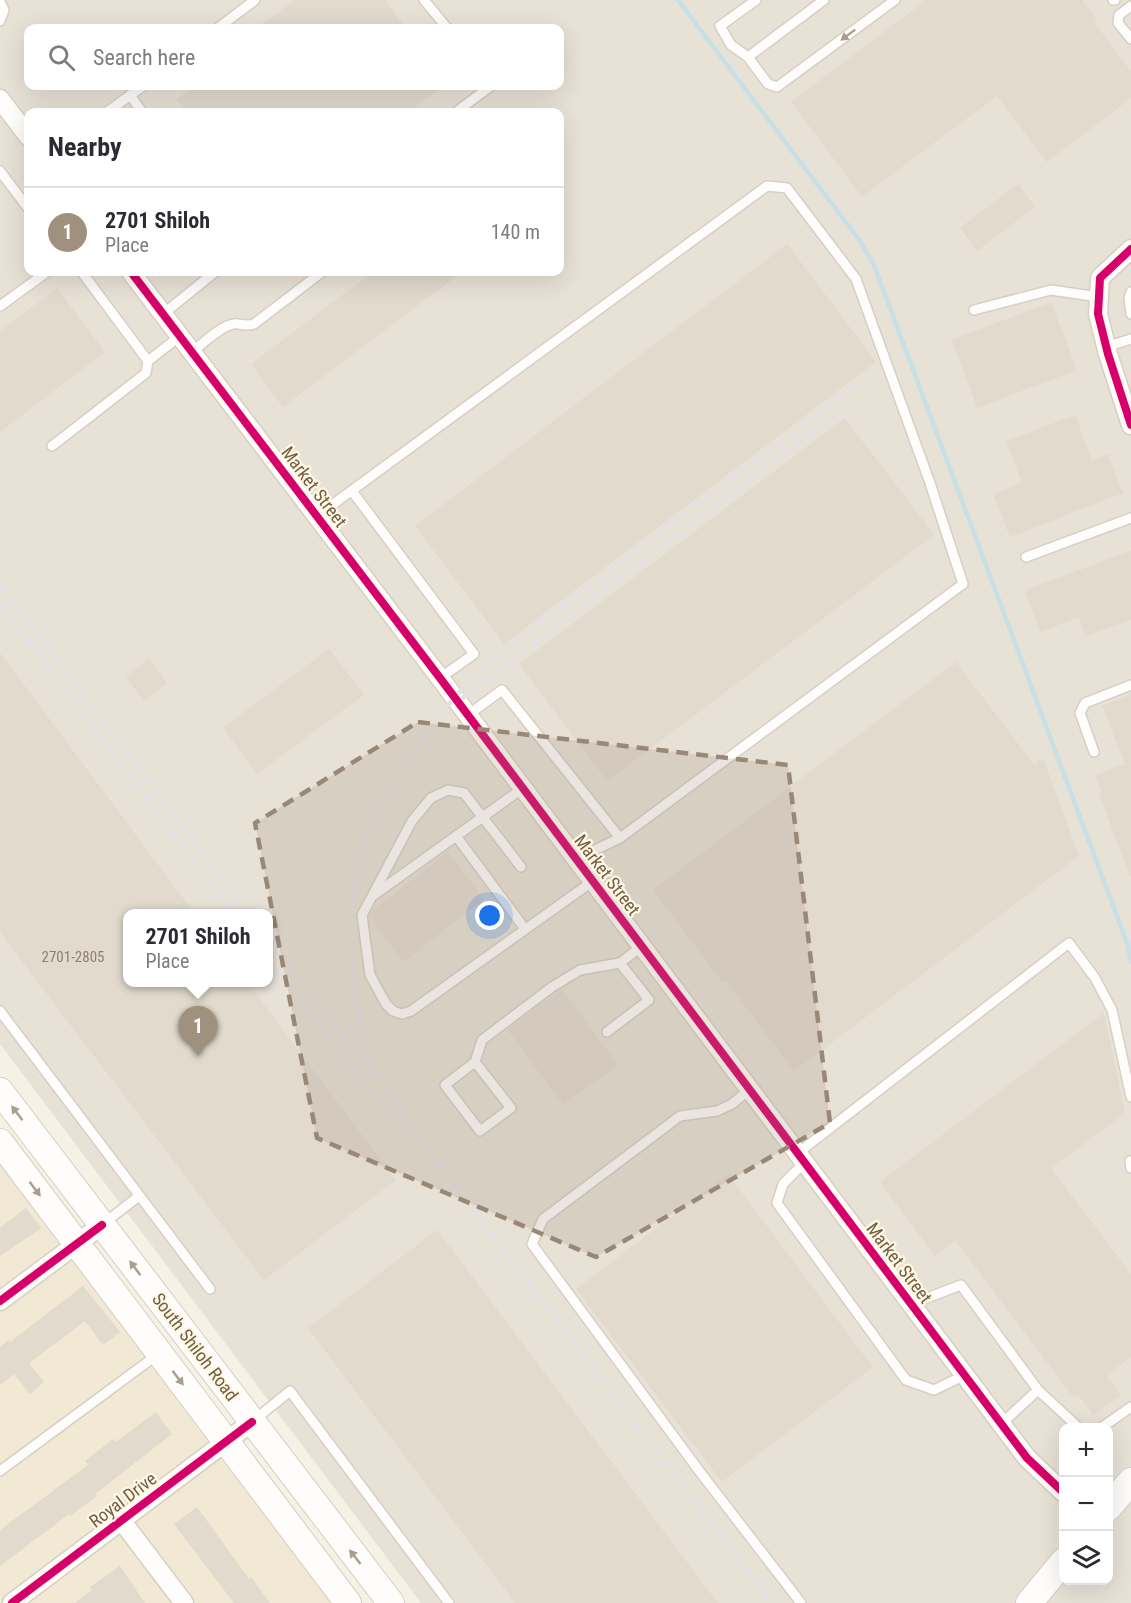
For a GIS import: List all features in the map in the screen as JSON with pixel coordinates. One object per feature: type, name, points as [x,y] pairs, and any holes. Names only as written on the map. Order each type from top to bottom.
[{"type":"main road","name":"South Shiloh Road","points":[[0,1091],[391,1603]]},
{"type":"main road","name":"South Shiloh Road","points":[[1,1145],[348,1603]]},
{"type":"main road","points":[[1113,1502],[1131,1481]]},
{"type":"main road","points":[[1029,1603],[1059,1568]]},
{"type":"street","points":[[0,99],[24,131]]},
{"type":"street","points":[[1131,249],[1100,278],[1098,314],[1106,347],[1131,424]]},
{"type":"street","name":"Market Street","points":[[134,276],[468,715],[1001,1424],[1027,1458],[1059,1488]]},
{"type":"street","points":[[0,1301],[102,1225]]},
{"type":"street","name":"Royal Drive","points":[[12,1603],[252,1422]]},
{"type":"street","points":[[121,1520],[184,1603]]},
{"type":"lane","points":[[223,24],[255,0]]},
{"type":"lane","points":[[424,0],[444,24]]},
{"type":"lane","points":[[756,0],[720,26],[731,45],[748,57],[768,84],[777,87],[891,1]]},
{"type":"lane","points":[[748,57],[824,0]]},
{"type":"lane","points":[[0,2],[4,10],[0,21]]},
{"type":"lane","points":[[1131,6],[1119,15],[1118,23],[1131,39]]},
{"type":"lane","points":[[112,108],[137,90]]},
{"type":"lane","points":[[461,108],[486,90]]},
{"type":"lane","points":[[130,95],[139,108]]},
{"type":"lane","points":[[0,171],[24,203]]},
{"type":"lane","points":[[317,516],[767,186],[787,188],[856,279],[930,483],[963,584],[620,838],[576,859]]},
{"type":"lane","points":[[0,306],[37,276]]},
{"type":"lane","points":[[85,276],[148,361]]},
{"type":"lane","points":[[163,314],[207,276]]},
{"type":"lane","points":[[192,352],[226,327],[235,324],[249,326],[254,324],[317,276]]},
{"type":"lane","points":[[974,310],[1051,290],[1099,297]]},
{"type":"lane","points":[[1131,291],[1129,298],[1131,314]]},
{"type":"lane","points":[[52,446],[146,373],[148,361],[180,336]]},
{"type":"lane","points":[[1106,347],[1131,339]]},
{"type":"lane","points":[[352,491],[474,654],[440,678]]},
{"type":"lane","points":[[1026,557],[1131,518]]},
{"type":"lane","points":[[1094,752],[1080,713],[1081,708],[1085,703],[1131,685]]},
{"type":"lane","points":[[468,715],[502,690],[620,838]]},
{"type":"lane","points":[[371,898],[523,788]]},
{"type":"lane","points":[[521,867],[464,793],[448,790],[431,798],[412,821],[362,915],[370,975],[386,1004],[393,1011],[402,1014],[411,1011],[593,881]]},
{"type":"lane","points":[[456,836],[525,929]]},
{"type":"lane","points":[[965,1375],[934,1390],[906,1380],[777,1203],[783,1184],[801,1158],[1069,943],[1095,978],[1112,1010],[1131,1097]]},
{"type":"lane","points":[[475,1062],[511,1108],[480,1131],[445,1085],[475,1062],[482,1040],[552,987],[580,970],[620,963],[642,946]]},
{"type":"lane","points":[[607,1032],[649,1000],[620,963]]},
{"type":"lane","points":[[0,1011],[210,1289]]},
{"type":"lane","points":[[750,1089],[732,1104],[717,1111],[680,1116],[543,1219],[532,1244],[700,1472],[801,1603]]},
{"type":"lane","points":[[102,1225],[139,1196]]},
{"type":"lane","points":[[911,1304],[962,1286],[1038,1390],[1074,1423]]},
{"type":"lane","points":[[0,1471],[159,1353]]},
{"type":"lane","points":[[1001,1424],[1038,1390]]},
{"type":"lane","points":[[252,1422],[290,1391],[449,1603]]},
{"type":"lane","points":[[1108,1423],[1131,1407]]},
{"type":"highlighted area","points":[[418,722],[788,765],[830,1123],[596,1257],[317,1138],[255,823]]},
{"type":"shaded area","points":[[0,0],[1131,0],[1131,1603],[421,1603],[0,1044]]},
{"type":"shaded area","points":[[0,1157],[338,1603],[0,1603]]},
{"type":"building","points":[[295,0],[385,0],[403,24],[262,24]]},
{"type":"building","points":[[926,0],[1082,0],[1097,20],[1094,22],[1131,71],[1131,98],[1047,162],[997,96],[862,197],[791,102]]},
{"type":"building","points":[[188,90],[438,90],[414,108],[183,108],[176,99]]},
{"type":"building","points":[[1018,184],[1035,207],[977,251],[960,228]]},
{"type":"building","points":[[787,244],[876,362],[504,644],[415,526]]},
{"type":"building","points":[[368,276],[457,276],[283,407],[251,364]]},
{"type":"building","points":[[57,288],[105,352],[0,432],[0,331]]},
{"type":"building","points":[[1051,302],[1077,370],[977,408],[952,340]]},
{"type":"building","points":[[1075,415],[1092,460],[1108,454],[1123,493],[1010,537],[993,494],[1022,483],[1006,441]]},
{"type":"building","points":[[845,418],[934,535],[607,781],[519,664]]},
{"type":"building","points":[[1131,551],[1131,620],[1086,636],[1079,617],[1040,632],[1025,590]]},
{"type":"building","points":[[329,649],[364,695],[257,774],[223,728]]},
{"type":"building","points":[[0,653],[191,909],[123,909],[123,987],[251,987],[396,1180],[264,1280],[0,932]]},
{"type":"building","points":[[149,659],[167,683],[144,701],[126,677]]},
{"type":"building","points":[[956,662],[1034,765],[1043,758],[1079,856],[794,1071],[725,980],[722,982],[653,890]]},
{"type":"building","points":[[1131,694],[1130,876],[1099,794],[1102,793],[1095,775],[1125,764],[1102,706]]},
{"type":"building","points":[[448,852],[484,899],[403,962],[369,916],[372,911]]},
{"type":"building","points":[[562,989],[618,1065],[563,1105],[507,1029]]},
{"type":"building","points":[[1104,1013],[1125,1113],[1051,1168],[1131,1274],[1131,1357],[1106,1376],[1121,1395],[1094,1415],[1078,1395],[1074,1398],[955,1240],[935,1256],[880,1182]]},
{"type":"building","points":[[728,1174],[873,1367],[722,1482],[576,1289]]},
{"type":"building","points":[[26,1208],[41,1228],[0,1256],[0,1228]]},
{"type":"building","points":[[437,1230],[718,1603],[515,1603],[308,1328]]},
{"type":"building","points":[[83,1286],[120,1332],[103,1345],[85,1321],[29,1363],[44,1382],[30,1394],[14,1374],[0,1385],[0,1347],[9,1340],[10,1342]]},
{"type":"building","points":[[156,1412],[172,1434],[95,1494],[97,1496],[0,1566],[0,1530],[88,1465],[85,1461],[113,1439],[116,1442]]},
{"type":"building","points":[[197,1507],[249,1579],[251,1577],[270,1603],[234,1603],[174,1524]]},
{"type":"building","points":[[120,1566],[145,1603],[75,1603],[92,1590],[90,1587]]},
{"type":"waterway","points":[[678,0],[860,241],[874,265],[1127,943],[1131,962]]},
{"type":"railway","points":[[442,1166],[383,1085],[371,1060],[359,1020],[354,992],[351,929],[355,884],[374,824],[399,775],[424,735],[487,663],[858,383]]},
{"type":"railway","points":[[460,700],[835,415]]},
{"type":"railway","points":[[0,584],[245,909]]},
{"type":"railway","points":[[0,603],[230,909]]},
{"type":"railway","points":[[273,945],[372,1074]]},
{"type":"railway","points":[[273,965],[369,1090],[404,1125]]},
{"type":"railway","points":[[436,1161],[772,1603]]},
{"type":"cycle path","points":[[1131,249],[1100,278],[1098,314],[1108,354],[1131,425]]},
{"type":"cycle path","points":[[134,276],[440,678],[1027,1458],[1059,1488]]},
{"type":"cycle path","points":[[0,1301],[102,1225]]},
{"type":"cycle path","points":[[12,1603],[252,1422]]},
{"type":"place","name":"2701 Shiloh","points":[[198,1056]]}]
